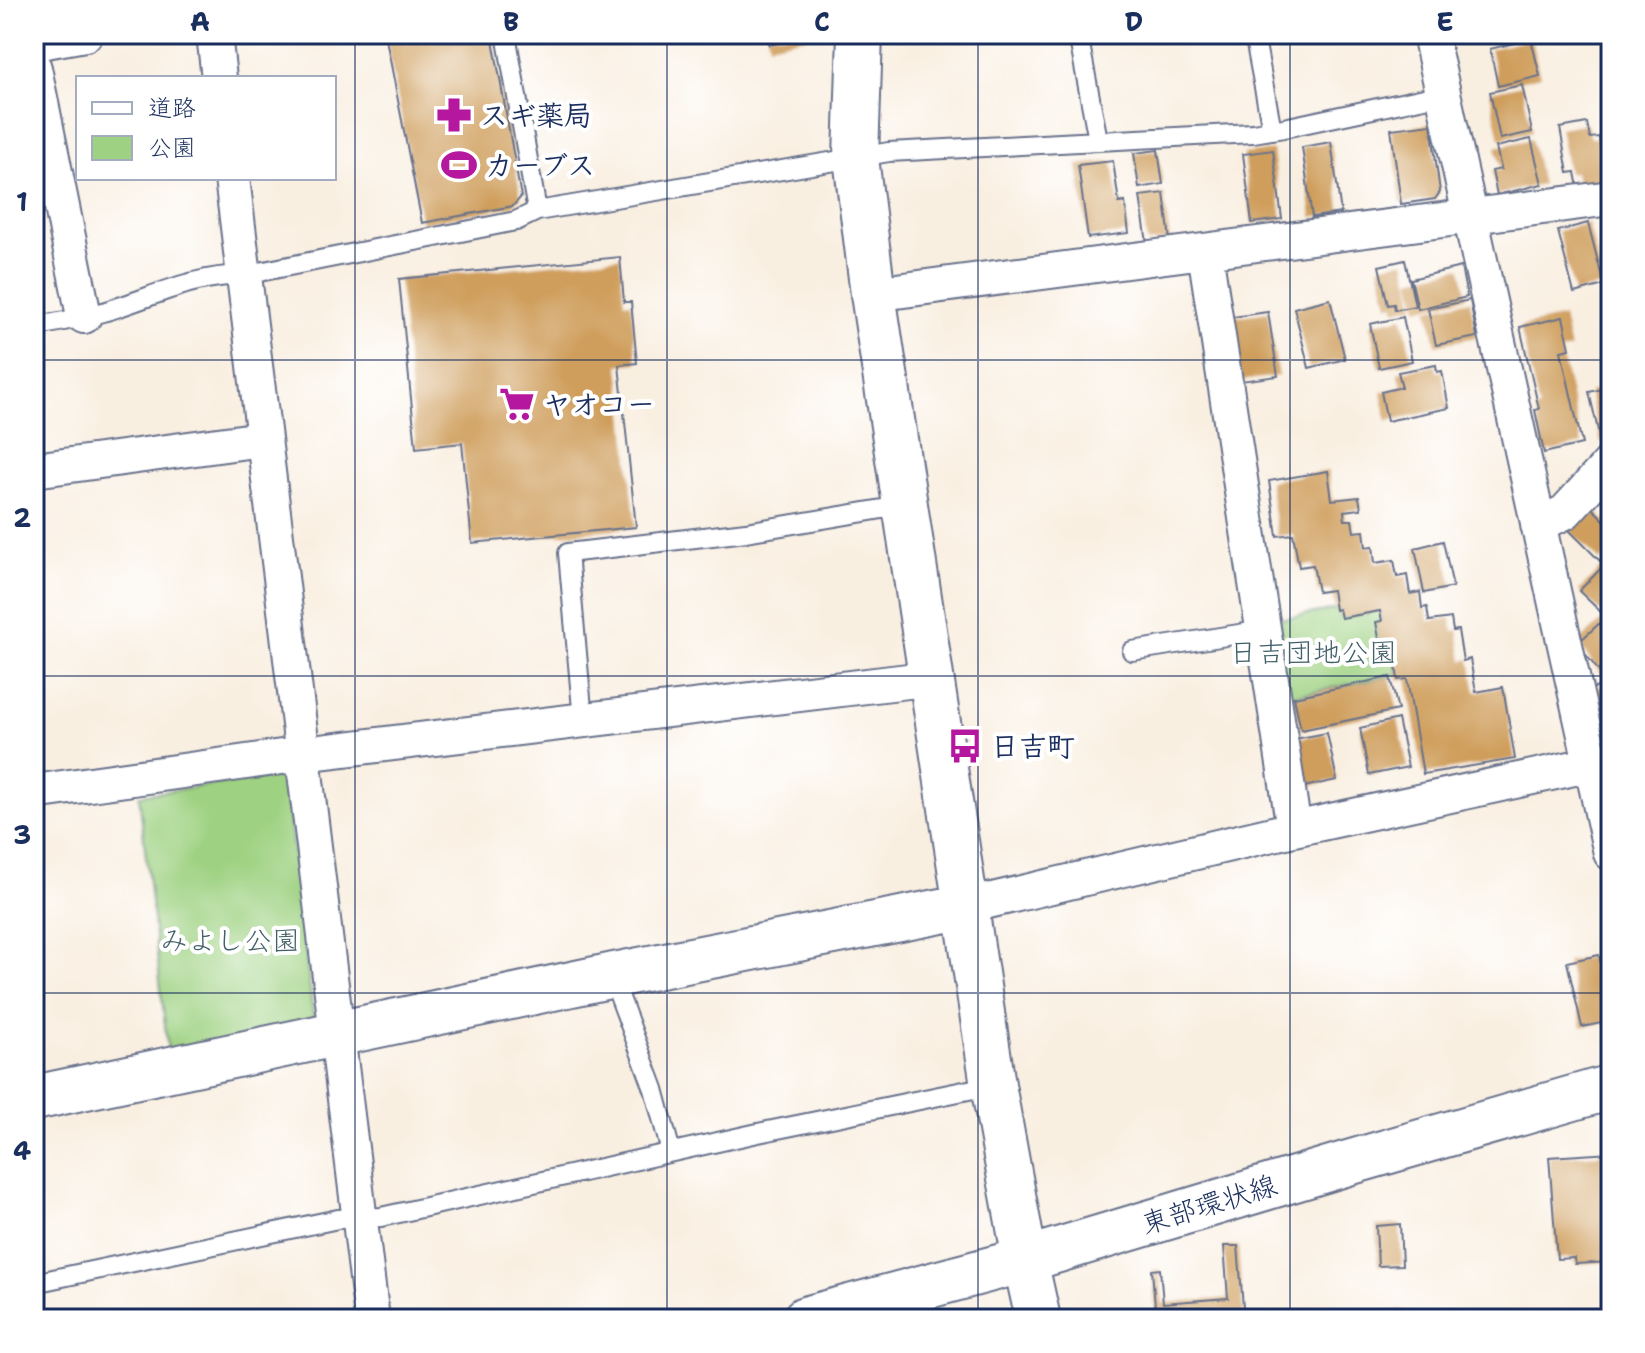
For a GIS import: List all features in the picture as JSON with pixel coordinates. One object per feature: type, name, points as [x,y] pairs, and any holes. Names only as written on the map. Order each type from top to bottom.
[{"type":"street","points":[[34,53],[35,34]]},
{"type":"street","points":[[34,43],[85,34]]},
{"type":"street","points":[[214,34],[219,76]]},
{"type":"street","points":[[860,34],[856,158],[873,294],[993,1085],[1038,1319]]},
{"type":"street","points":[[1430,34],[1538,525],[1601,763],[1611,853]]},
{"type":"street","points":[[34,68],[84,316]]},
{"type":"street","points":[[232,180],[372,1319]]},
{"type":"street","points":[[873,294],[1611,198]]},
{"type":"street","points":[[1205,252],[1294,829]]},
{"type":"street","points":[[34,470],[262,439]]},
{"type":"street","points":[[1538,525],[1565,512],[1611,462]]},
{"type":"street","points":[[34,792],[303,754],[933,678]]},
{"type":"street","points":[[34,1098],[614,975],[967,906],[1294,829],[1601,763]]},
{"type":"street","name":"東部環状線","points":[[805,1319],[1025,1260],[1611,1087]]},
{"type":"lane","points":[[506,34],[537,211]]},
{"type":"lane","points":[[1078,34],[1098,140]]},
{"type":"lane","points":[[1254,34],[1272,130]]},
{"type":"lane","points":[[34,327],[118,307],[183,283],[222,275],[244,275],[516,221],[537,211],[889,152],[1253,133],[1443,94]]},
{"type":"lane","points":[[583,720],[568,553],[746,532],[906,505]]},
{"type":"lane","points":[[1132,651],[1264,630]]},
{"type":"lane","points":[[614,975],[654,1089],[671,1152]]},
{"type":"lane","points":[[34,1283],[338,1219],[381,1217],[993,1085]]},
{"type":"green space","name":"日吉団地公園","points":[[1339,609],[1341,618],[1380,611],[1382,621],[1376,623],[1383,659],[1395,658],[1397,675],[1280,698],[1267,621]]},
{"type":"green space","name":"みよし公園","points":[[284,775],[314,1023],[168,1052],[139,795]]},
{"type":"building","name":"スギ薬局","points":[[385,34],[492,34],[521,197],[513,206],[422,223]]},
{"type":"building","points":[[767,34],[814,34],[815,35],[769,45]]},
{"type":"building","points":[[1531,39],[1540,76],[1498,86],[1490,49]]},
{"type":"building","points":[[1522,85],[1532,132],[1500,139],[1490,92]]},
{"type":"building","points":[[1587,123],[1590,138],[1599,137],[1601,152],[1607,151],[1611,181],[1578,188],[1575,172],[1568,173],[1560,128]]},
{"type":"building","points":[[1431,124],[1440,192],[1435,199],[1401,204],[1391,129]]},
{"type":"building","points":[[1531,139],[1542,184],[1497,195],[1492,171],[1501,169],[1496,147]]},
{"type":"building","points":[[1331,142],[1341,213],[1312,217],[1302,147]]},
{"type":"building","points":[[1158,150],[1163,184],[1139,188],[1134,153]]},
{"type":"building","points":[[1273,150],[1282,219],[1252,223],[1243,154]]},
{"type":"building","points":[[1113,161],[1119,203],[1125,202],[1129,233],[1088,238],[1078,165]]},
{"type":"building","points":[[1164,193],[1170,240],[1147,243],[1140,196]]},
{"type":"building","points":[[1588,223],[1604,285],[1574,293],[1558,231]]},
{"type":"building","points":[[1611,237],[1611,273],[1610,273],[1602,239]]},
{"type":"building","name":"ヤオコー","points":[[620,257],[624,302],[631,302],[637,363],[619,365],[636,527],[472,543],[462,443],[416,448],[399,279]]},
{"type":"building","points":[[1405,260],[1415,306],[1395,310],[1394,304],[1388,305],[1379,266]]},
{"type":"building","points":[[1461,267],[1467,297],[1418,309],[1411,279]]},
{"type":"building","points":[[1330,299],[1345,359],[1309,368],[1294,308]]},
{"type":"building","points":[[1470,300],[1477,337],[1436,345],[1428,309]]},
{"type":"building","points":[[1268,312],[1278,376],[1241,381],[1232,317]]},
{"type":"building","points":[[1403,317],[1412,361],[1379,368],[1370,324]]},
{"type":"building","points":[[1563,317],[1570,349],[1561,351],[1582,444],[1544,453],[1535,410],[1539,409],[1520,327]]},
{"type":"building","points":[[1436,365],[1437,372],[1442,371],[1449,408],[1387,421],[1381,392],[1402,387],[1398,372]]},
{"type":"building","points":[[1611,387],[1611,441],[1601,443],[1589,392]]},
{"type":"building","points":[[1328,471],[1332,500],[1359,497],[1361,509],[1344,511],[1345,520],[1352,520],[1354,532],[1364,531],[1366,547],[1373,546],[1375,563],[1394,560],[1397,577],[1407,575],[1410,594],[1420,592],[1422,608],[1427,607],[1429,621],[1451,618],[1453,631],[1458,630],[1463,661],[1470,659],[1476,692],[1503,687],[1515,759],[1423,774],[1407,679],[1398,680],[1395,658],[1383,660],[1376,622],[1382,621],[1380,611],[1341,618],[1339,609],[1335,610],[1332,590],[1318,592],[1313,565],[1299,567],[1293,534],[1277,536],[1269,481]]},
{"type":"building","points":[[1589,505],[1611,527],[1611,549],[1600,561],[1567,528]]},
{"type":"building","points":[[1443,541],[1453,587],[1424,593],[1415,548]]},
{"type":"building","points":[[1611,558],[1611,606],[1603,614],[1579,591]]},
{"type":"building","points":[[1602,621],[1611,631],[1611,675],[1602,675],[1583,651],[1580,641]]},
{"type":"building","points":[[1390,677],[1398,710],[1301,730],[1294,697]]},
{"type":"building","points":[[1611,684],[1611,738],[1600,729],[1590,689]]},
{"type":"building","points":[[1398,719],[1408,767],[1369,775],[1360,728]]},
{"type":"building","points":[[1327,733],[1337,780],[1299,788],[1289,740]]},
{"type":"building","points":[[1599,955],[1611,1021],[1582,1027],[1567,962]]},
{"type":"building","points":[[1611,1153],[1611,1262],[1575,1264],[1574,1258],[1557,1259],[1549,1157]]},
{"type":"building","points":[[1400,1224],[1402,1265],[1378,1266],[1376,1226]]},
{"type":"building","points":[[1224,1246],[1238,1246],[1244,1319],[1156,1319],[1152,1270],[1160,1269],[1163,1303],[1228,1298]]},
{"type":"building","points":[[1404,1310],[1404,1319],[1379,1319],[1378,1312]]},
{"type":"place","name":"スギ薬局","points":[[454,115]]},
{"type":"place","name":"カーブス","points":[[459,165]]},
{"type":"place","name":"ヤオコー","points":[[517,404]]},
{"type":"place","name":"日吉町","points":[[965,746]]}]
